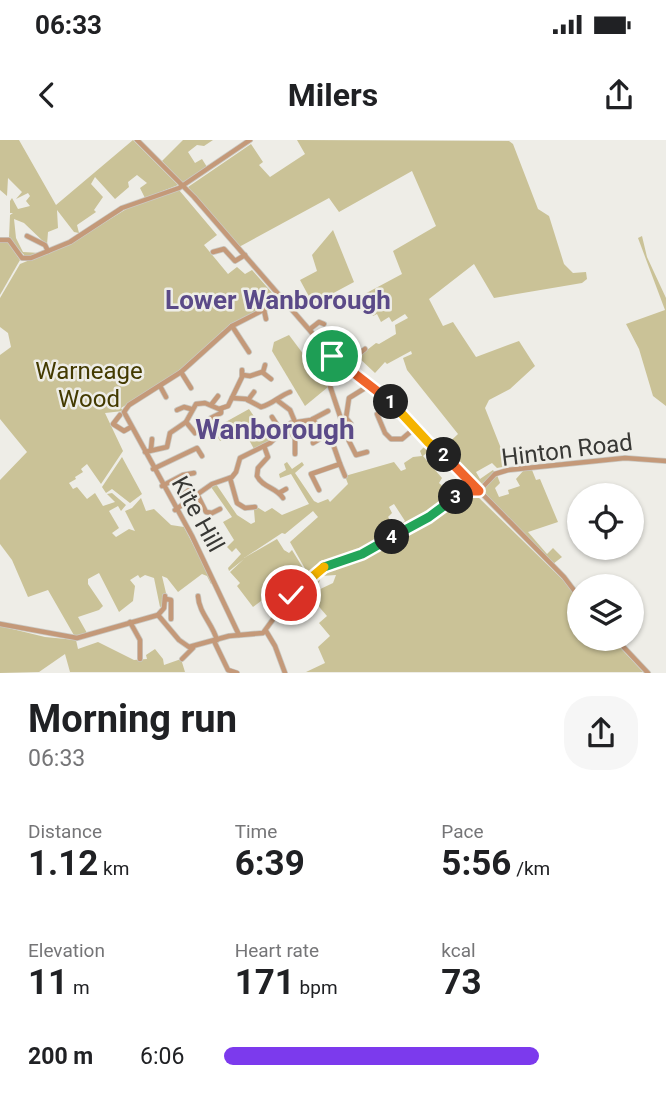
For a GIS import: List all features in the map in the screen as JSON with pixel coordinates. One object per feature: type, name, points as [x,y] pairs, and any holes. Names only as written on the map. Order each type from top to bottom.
[{"type":"street","points":[[137,140],[183,186],[332,356],[387,397],[428,442],[479,488],[567,581]]},
{"type":"street","points":[[0,240],[10,241],[23,258],[48,251],[97,226],[122,208],[183,186],[250,140]]},
{"type":"street","points":[[27,236],[45,245],[48,251]]},
{"type":"street","points":[[213,252],[224,249],[235,261],[245,255]]},
{"type":"street","points":[[166,397],[160,386],[181,372],[232,326],[264,310],[278,296]]},
{"type":"street","points":[[264,310],[266,319]]},
{"type":"street","points":[[310,329],[319,322],[324,324]]},
{"type":"street","points":[[232,326],[249,352]]},
{"type":"street","points":[[349,348],[347,354],[351,358]]},
{"type":"street","points":[[344,366],[365,349]]},
{"type":"street","points":[[332,356],[326,374],[348,440],[357,456],[367,452]]},
{"type":"street","points":[[263,372],[265,365]]},
{"type":"street","points":[[181,372],[191,386]]},
{"type":"street","points":[[211,418],[229,405],[242,372],[263,372],[271,379]]},
{"type":"street","points":[[231,383],[237,386]]},
{"type":"street","points":[[351,424],[346,418],[349,398],[370,385]]},
{"type":"street","name":"Kite Hill","points":[[160,386],[124,410],[162,486],[192,536],[239,635]]},
{"type":"street","points":[[247,400],[254,391]]},
{"type":"street","points":[[232,398],[247,400],[259,407],[278,401],[281,396],[290,392]]},
{"type":"street","points":[[211,405],[218,396]]},
{"type":"street","points":[[278,401],[290,410],[295,422]]},
{"type":"street","points":[[145,452],[170,448],[170,433],[186,422],[191,409],[201,402],[221,409]]},
{"type":"street","points":[[177,410],[184,407],[191,409]]},
{"type":"street","points":[[175,510],[212,484],[230,478],[236,472],[241,457],[264,446],[286,426],[313,419],[326,411]]},
{"type":"street","points":[[377,414],[384,433],[391,439],[402,439],[415,428]]},
{"type":"street","points":[[120,415],[113,424],[124,431]]},
{"type":"street","points":[[272,419],[281,431]]},
{"type":"street","points":[[313,419],[323,437],[332,442],[345,476]]},
{"type":"street","points":[[186,422],[195,433]]},
{"type":"street","points":[[286,426],[295,438],[295,454]]},
{"type":"street","points":[[120,437],[124,431],[131,428]]},
{"type":"street","points":[[313,443],[323,437]]},
{"type":"street","points":[[151,449],[152,439]]},
{"type":"street","points":[[264,446],[267,458],[255,475],[263,485],[281,495],[286,489]]},
{"type":"street","points":[[153,469],[197,448],[202,456]]},
{"type":"street","name":"Hinton Road","points":[[266,631],[293,592],[320,570],[362,554],[429,517],[464,491],[479,488],[497,473],[625,458],[666,461]]},
{"type":"street","points":[[319,490],[310,475],[340,464]]},
{"type":"street","points":[[162,486],[183,475],[194,473]]},
{"type":"street","points":[[230,478],[237,503],[253,509]]},
{"type":"street","points":[[188,502],[184,494],[189,490]]},
{"type":"street","points":[[198,496],[206,512]]},
{"type":"street","points":[[206,512],[214,513],[220,509]]},
{"type":"street","points":[[202,519],[206,512]]},
{"type":"street","points":[[198,596],[202,613],[212,626],[228,670],[237,673]]},
{"type":"street","points":[[159,615],[166,597],[171,600],[171,620]]},
{"type":"street","points":[[159,615],[182,643],[193,648]]},
{"type":"street","points":[[0,624],[77,638],[159,615]]},
{"type":"street","points":[[130,622],[140,640],[140,659]]},
{"type":"street","points":[[182,659],[193,648],[216,640],[266,631],[285,673]]},
{"type":"street","points":[[627,651],[648,673]]},
{"type":"green space","points":[[0,140],[19,140],[56,205],[133,140],[178,185],[145,198],[140,188],[147,183],[137,175],[128,182],[129,187],[115,199],[95,177],[91,184],[103,197],[94,210],[96,212],[77,225],[79,233],[74,232],[57,210],[58,228],[48,232],[47,245],[24,223],[14,219],[16,238],[23,252],[40,253],[26,257],[9,238],[10,215],[13,213],[10,213],[10,201],[12,198],[18,209],[30,206],[26,201],[30,196],[28,193],[16,199],[22,192],[8,178],[7,196],[0,190]]},
{"type":"green space","points":[[183,140],[213,140],[204,146],[197,145],[188,152],[195,163],[202,159],[207,167],[183,183],[162,161]]},
{"type":"green space","points":[[297,140],[509,141],[513,144],[538,209],[549,216],[564,264],[573,273],[586,272],[587,279],[582,283],[494,298],[474,264],[429,299],[443,326],[453,322],[476,357],[519,341],[535,366],[510,389],[489,400],[485,408],[508,466],[497,468],[492,463],[476,472],[480,479],[493,470],[495,473],[482,485],[461,490],[457,485],[460,481],[443,460],[430,450],[423,456],[442,478],[439,483],[449,492],[458,488],[460,491],[432,514],[401,529],[398,527],[405,521],[394,504],[389,507],[392,513],[388,517],[398,531],[355,556],[326,563],[308,574],[290,542],[318,517],[313,511],[285,534],[282,533],[244,558],[277,539],[284,550],[289,553],[292,550],[308,576],[287,595],[284,592],[279,597],[276,594],[269,595],[253,607],[237,586],[240,583],[230,572],[244,559],[229,571],[228,568],[241,554],[236,548],[232,552],[227,547],[234,540],[223,522],[232,517],[211,487],[216,484],[237,515],[251,524],[255,522],[254,510],[257,507],[265,512],[272,508],[282,515],[309,504],[291,474],[280,478],[279,474],[286,470],[284,464],[287,462],[292,469],[302,462],[304,465],[295,473],[314,501],[318,503],[328,499],[330,502],[348,484],[345,476],[394,462],[401,471],[406,469],[404,463],[413,457],[422,456],[420,451],[428,443],[439,452],[458,434],[407,370],[403,358],[412,354],[411,351],[387,364],[385,362],[375,373],[358,357],[376,343],[379,344],[396,334],[395,325],[408,318],[405,314],[392,322],[389,317],[381,322],[377,314],[373,316],[360,302],[359,297],[402,274],[393,251],[436,226],[412,171],[339,212],[329,198],[239,247],[188,187],[251,144],[263,162],[259,165],[270,177],[305,154]]},
{"type":"green space","name":"Warneage Wood","points":[[179,190],[217,235],[204,245],[228,274],[237,267],[245,274],[252,270],[274,295],[269,304],[222,331],[220,336],[181,371],[121,408],[123,411],[105,413],[123,451],[101,484],[87,464],[81,469],[83,472],[69,483],[73,489],[77,487],[87,499],[95,493],[103,506],[115,502],[107,494],[112,493],[126,505],[121,511],[118,506],[109,511],[119,528],[112,533],[116,537],[129,529],[135,531],[125,511],[141,498],[146,511],[154,509],[171,525],[184,527],[213,583],[202,574],[178,592],[167,578],[162,576],[166,593],[163,606],[160,607],[154,578],[145,575],[140,578],[138,575],[130,580],[135,586],[133,601],[119,612],[99,573],[88,579],[88,584],[103,606],[78,617],[87,633],[75,637],[48,590],[28,597],[12,560],[0,544],[0,480],[27,452],[0,419],[0,355],[11,347],[8,333],[0,327],[0,298],[20,264],[71,243],[128,208]]},
{"type":"green space","points":[[333,230],[354,282],[313,304],[300,280],[317,271],[312,255]]},
{"type":"green space","points":[[642,236],[647,257],[666,298],[666,406],[653,396],[639,349],[626,324],[665,310],[638,238]]},
{"type":"green space","points":[[0,242],[8,242],[20,260],[0,295]]},
{"type":"green space","points":[[289,335],[328,387],[305,406],[272,351],[274,342]]},
{"type":"green space","points":[[249,409],[270,440],[254,449],[243,429],[220,441],[213,429]]},
{"type":"green space","points":[[122,457],[142,494],[130,503],[112,489],[106,493],[102,487]]},
{"type":"green space","points":[[524,470],[532,470],[536,480],[540,479],[558,522],[528,532],[547,554],[553,548],[562,557],[553,564],[484,493],[485,486],[497,475],[500,483],[495,488],[499,497],[509,494],[508,490],[520,486],[516,479]]},
{"type":"green space","points":[[474,493],[567,585],[567,651],[623,651],[643,672],[306,672],[325,663],[318,647],[330,636],[319,623],[327,616],[308,594],[297,594],[306,585],[312,593],[333,583],[336,575],[321,576],[318,586],[314,588],[306,584],[332,566],[335,565],[336,571],[336,565],[360,557],[399,538],[434,517],[457,498]]},
{"type":"green space","points":[[0,626],[45,637],[76,640],[78,649],[98,642],[134,660],[147,659],[146,655],[155,649],[164,665],[181,659],[185,672],[70,672],[65,654],[39,672],[0,673]]},
{"type":"district","name":"Lower Wanborough","points":[[278,300]]},
{"type":"district","name":"Wanborough","points":[[275,429]]},
{"type":"route","points":[[291,595],[309,577],[326,567],[353,559],[429,517],[464,491],[479,491],[455,465],[428,442],[387,397],[332,356]]}]
